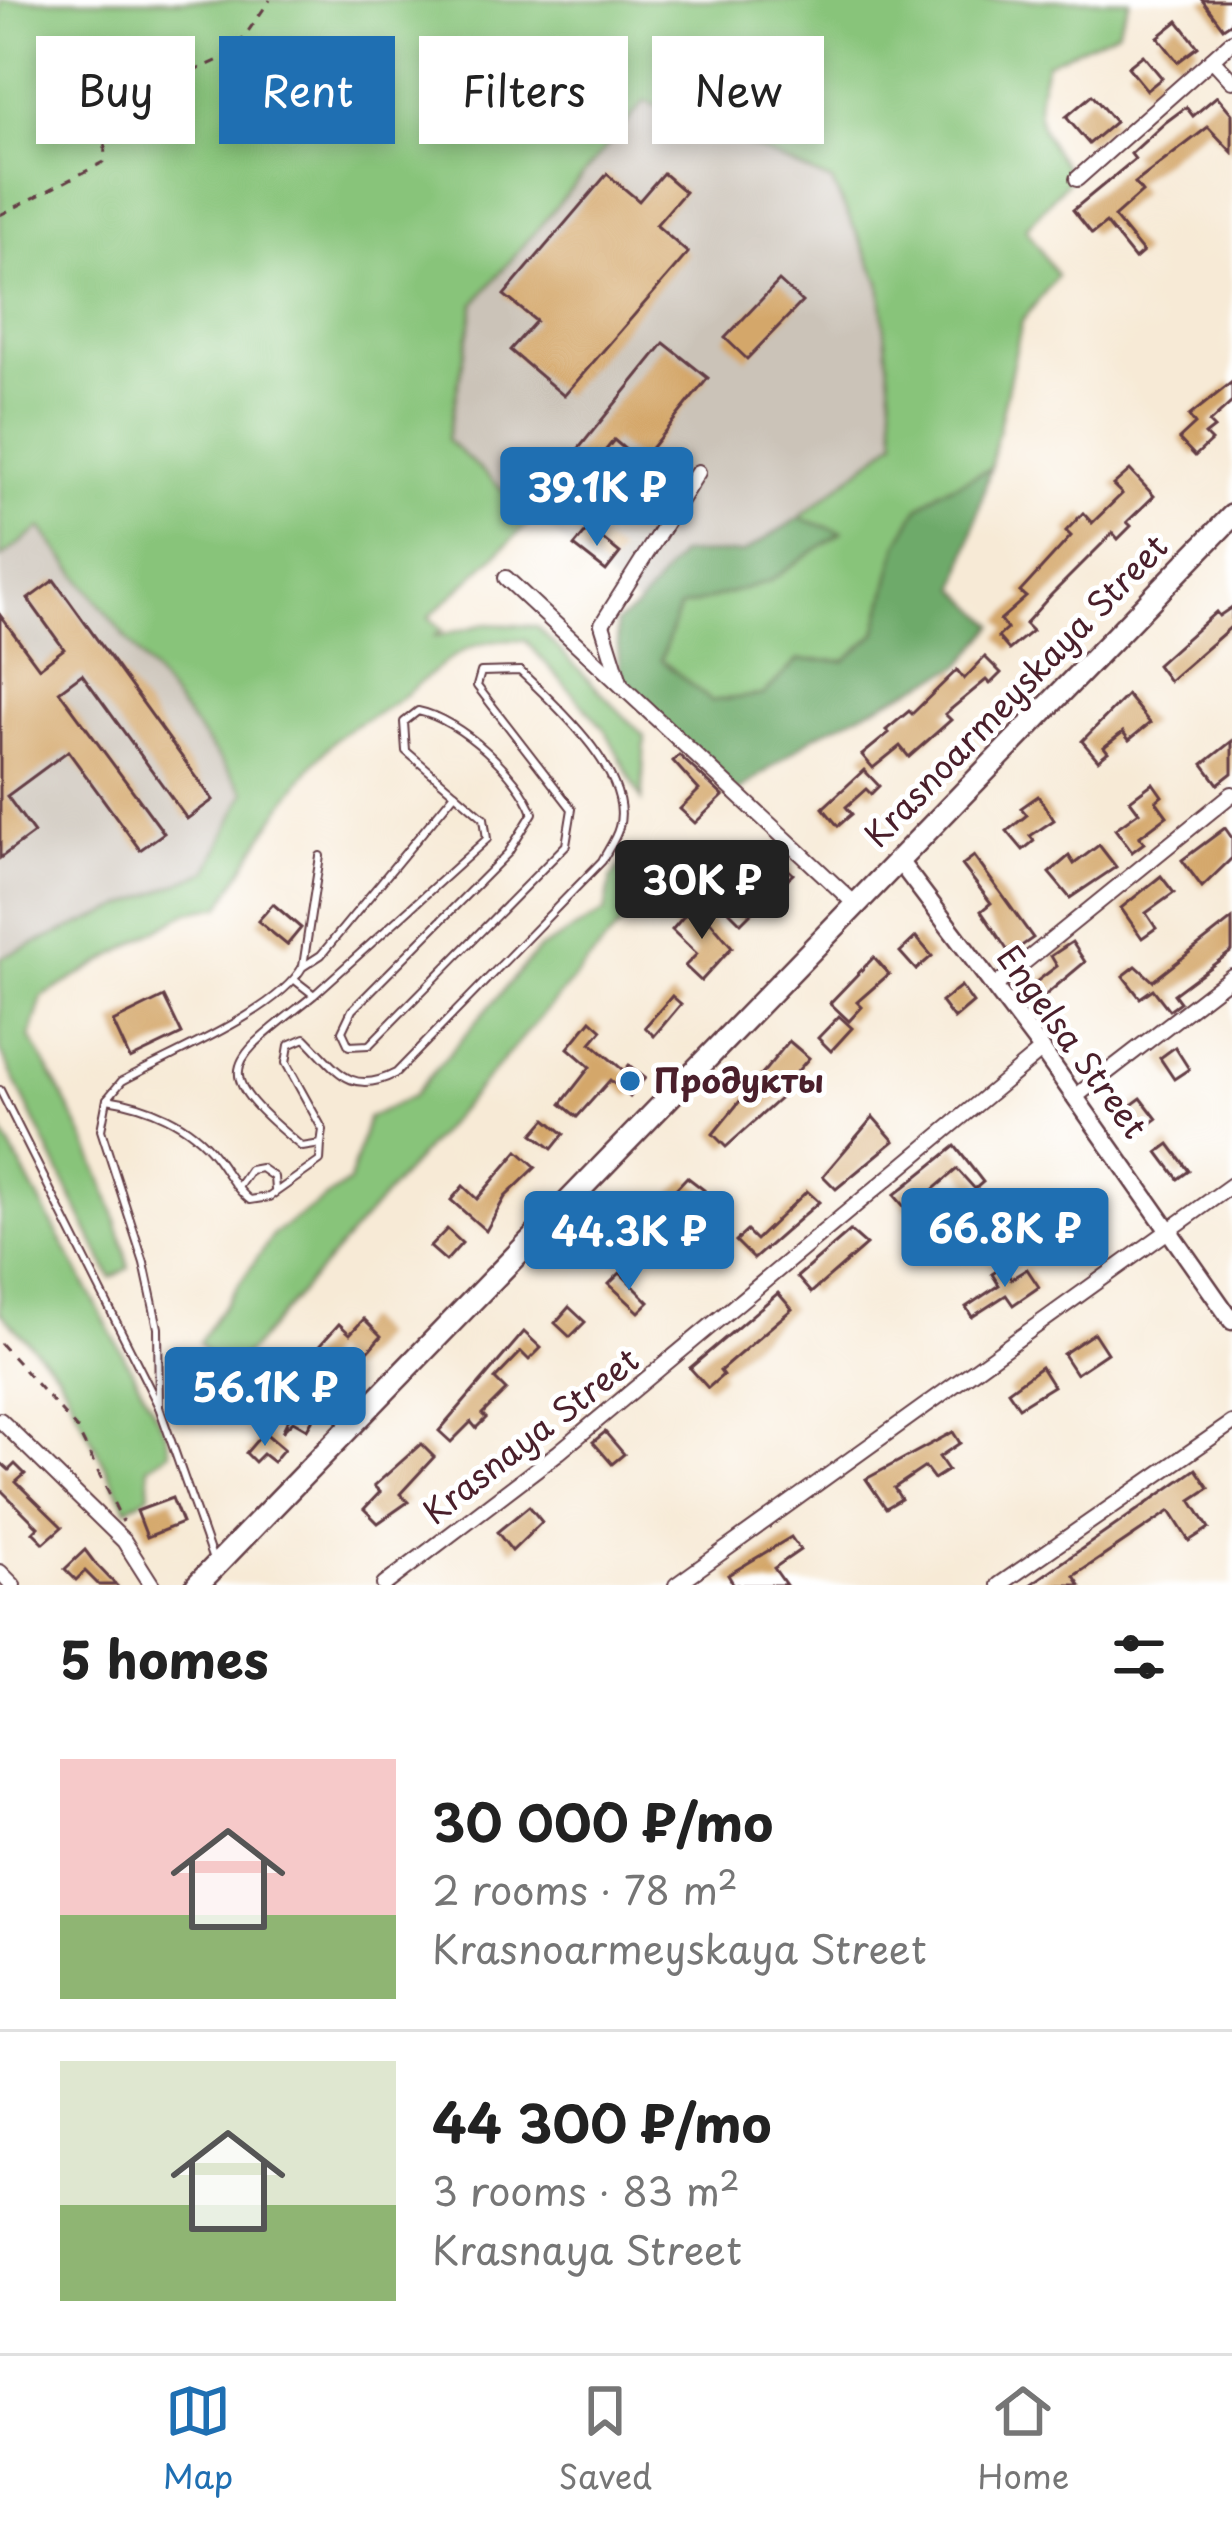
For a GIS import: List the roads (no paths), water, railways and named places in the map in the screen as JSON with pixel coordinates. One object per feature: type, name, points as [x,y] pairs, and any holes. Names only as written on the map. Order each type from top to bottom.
[{"type":"main road","name":"Krasnoarmeyskaya Street","points":[[197,1585],[1232,516]]},
{"type":"street","points":[[1078,179],[1232,41]]},
{"type":"street","points":[[1212,59],[1232,81]]},
{"type":"street","points":[[621,686],[602,624],[698,472]]},
{"type":"street","points":[[506,578],[854,903]]},
{"type":"street","points":[[995,986],[1232,794]]},
{"type":"street","name":"Engelsa Street","points":[[899,861],[1042,1050],[1232,1321]]},
{"type":"street","points":[[1075,1097],[1232,976]]},
{"type":"street","name":"Krasnaya Street","points":[[384,1585],[559,1453],[1042,1050]]},
{"type":"street","points":[[676,1585],[1232,1185]]},
{"type":"street","points":[[0,1420],[124,1541],[152,1585]]},
{"type":"street","points":[[999,1585],[1232,1424]]},
{"type":"street","points":[[0,1572],[13,1585]]},
{"type":"lane","points":[[107,1099],[138,1104],[183,1126],[208,1147],[250,1201],[320,1161],[325,1151],[323,1130],[286,1063],[289,1045],[305,1038],[354,1084],[374,1085],[397,1073],[602,861],[621,824],[616,781],[563,714],[520,671],[482,672],[477,686],[572,808],[566,845],[369,1045],[349,1046],[342,1031],[352,1010],[508,853],[533,813],[525,790],[439,715],[418,710],[404,722],[406,752],[484,818],[487,839],[237,1065],[236,1080],[248,1099],[302,1147],[321,1144]]},
{"type":"lane","points":[[303,966],[321,955],[455,793]]},
{"type":"lane","points":[[159,1406],[158,1328],[144,1263],[101,1130],[107,1099],[122,1081],[269,1005],[296,980],[303,966],[320,856]]},
{"type":"lane","points":[[296,980],[314,995]]},
{"type":"lane","points":[[0,1090],[159,1406],[214,1563]]},
{"type":"lane","points":[[239,1187],[250,1169],[262,1168],[274,1178],[274,1190]]},
{"type":"place","name":"Продукты","points":[[630,1081]]}]
